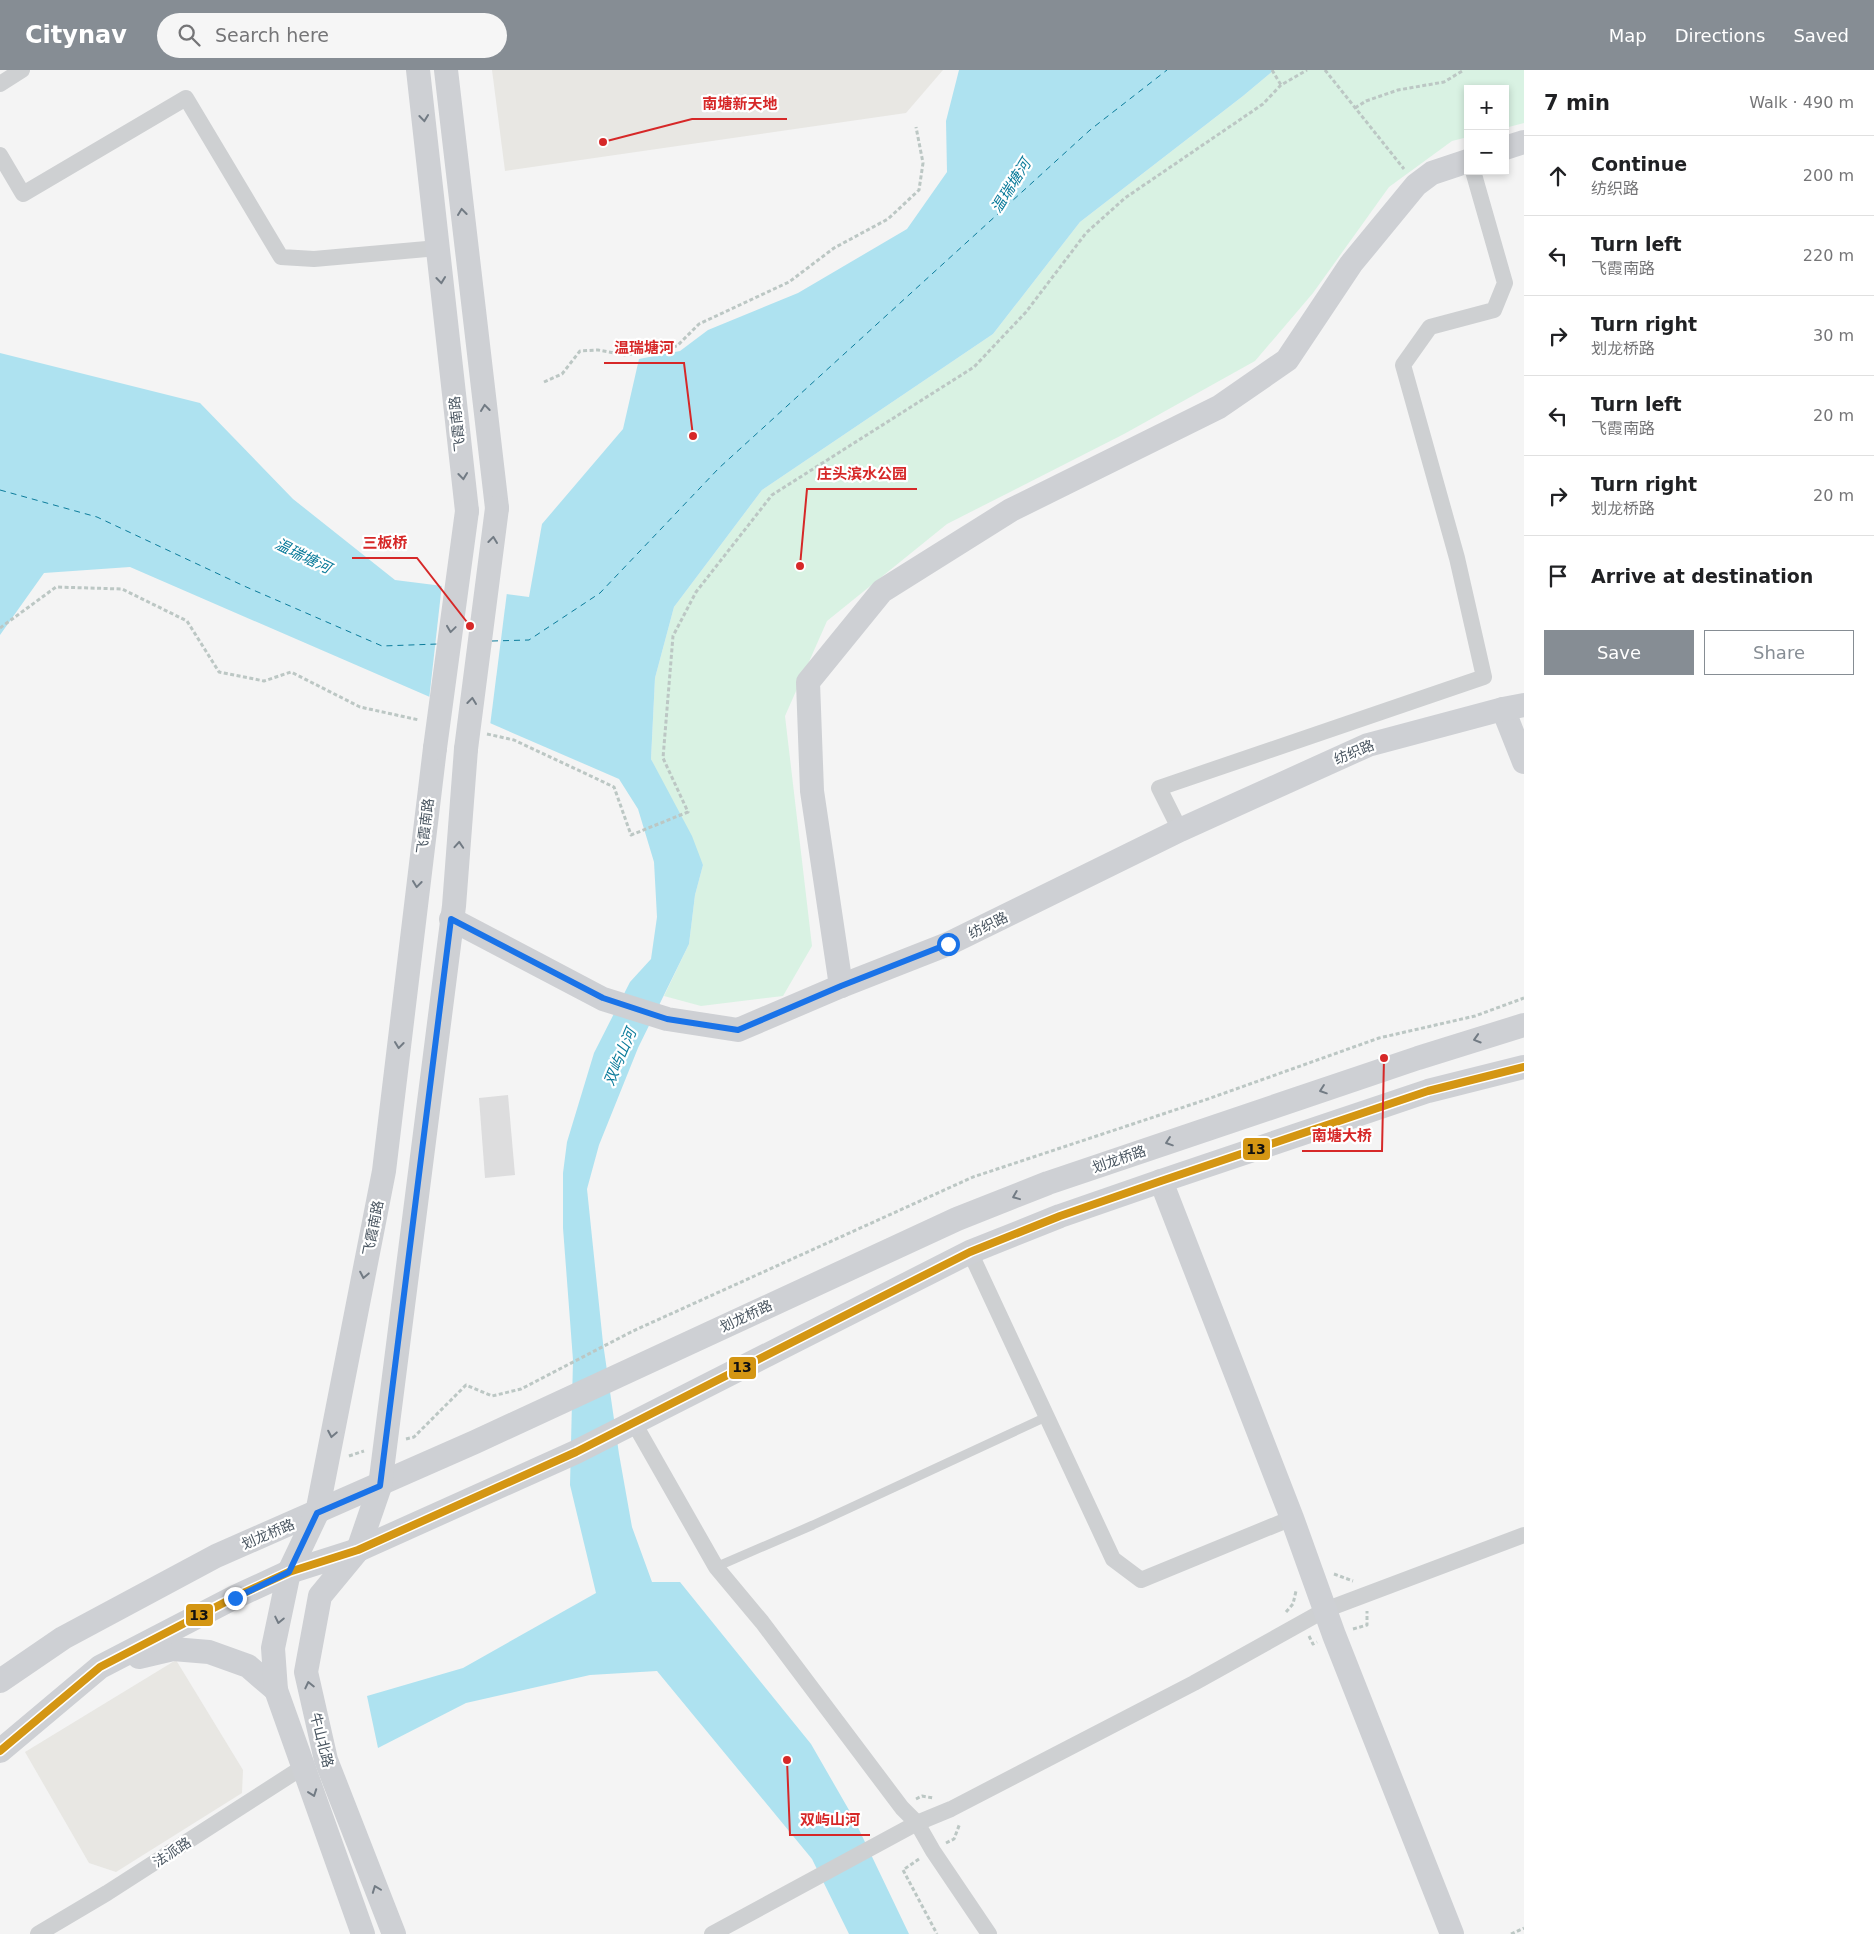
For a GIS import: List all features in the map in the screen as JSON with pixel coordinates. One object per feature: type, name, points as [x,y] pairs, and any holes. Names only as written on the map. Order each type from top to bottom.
[{"type":"main road","name":"飞霞南路","points":[[289,1572],[317,1513],[384,1172],[434,748],[467,511],[418,70]]},
{"type":"main road","points":[[358,1550],[380,1486],[451,919],[466,749],[497,508],[446,70]]},
{"type":"main road","points":[[1509,147],[1524,142]]},
{"type":"main road","points":[[841,986],[812,791],[808,682],[882,591],[1011,510],[1219,407],[1287,360],[1351,264],[1416,185],[1432,173],[1464,162]]},
{"type":"main road","points":[[1514,707],[1524,762]]},
{"type":"main road","name":"纺织路","points":[[451,919],[603,998],[667,1019],[738,1030],[841,986],[948,944],[1180,830],[1368,745],[1514,707]]},
{"type":"main road","name":"划龙桥路","points":[[0,1681],[63,1638],[207,1561],[380,1486],[957,1219],[1057,1180],[1418,1058],[1524,1025]]},
{"type":"main road","points":[[0,1751],[100,1667],[289,1572],[358,1550],[576,1452],[970,1252],[1060,1216],[1428,1091],[1524,1067]]},
{"type":"main road","points":[[1161,1181],[1292,1518],[1325,1610],[1452,1934]]},
{"type":"main road","name":"牛山北路","points":[[358,1550],[320,1596],[306,1672],[326,1760],[394,1934]]},
{"type":"main road","name":"牛山北路","points":[[289,1572],[273,1648],[276,1690],[363,1934]]},
{"type":"main road","points":[[100,1667],[172,1649],[209,1652],[248,1666],[276,1690]]},
{"type":"street","points":[[0,84],[22,70]]},
{"type":"street","points":[[0,155],[23,194],[186,98],[281,257],[314,259],[438,248]]},
{"type":"street","points":[[1180,830],[1159,788],[1484,677],[1457,558],[1403,365],[1430,327],[1494,310],[1505,283],[1474,175]]},
{"type":"street","points":[[970,1252],[1113,1559],[1140,1580],[1292,1518]]},
{"type":"street","points":[[634,1423],[716,1567],[768,1630],[902,1808],[917,1824],[989,1934]]},
{"type":"street","points":[[712,1934],[880,1843],[1194,1683],[1325,1610],[1524,1535]]},
{"type":"street","name":"法派路","points":[[38,1934],[107,1893],[303,1767]]},
{"type":"lane","points":[[716,1567],[813,1525],[1046,1417]]},
{"type":"path","points":[[1272,70],[1281,85]]},
{"type":"path","points":[[485,733],[514,740],[614,788],[631,835],[688,812],[664,758],[672,636],[696,592],[772,495],[974,368],[1026,312],[1093,227],[1125,198],[1263,104],[1281,85],[1307,70]]},
{"type":"path","points":[[1325,70],[1416,185]]},
{"type":"path","points":[[1355,108],[1366,101],[1398,90],[1444,82],[1464,70]]},
{"type":"path","points":[[544,382],[562,374],[580,351],[598,350],[626,355],[677,346],[699,324],[789,282],[834,248],[888,219],[919,190],[923,163],[916,127]]},
{"type":"path","points":[[0,628],[56,587],[122,589],[187,622],[220,672],[264,680],[291,672],[360,707],[427,721]]},
{"type":"path","points":[[1511,1934],[1524,1928]]},
{"type":"shaded area","points":[[492,70],[943,70],[906,113],[505,171]]},
{"type":"shaded area","points":[[176,1660],[243,1770],[242,1793],[116,1872],[89,1863],[25,1752]]},
{"type":"green space","points":[[1274,70],[1524,70],[1524,123],[1509,127],[1509,85],[1464,85],[1464,138],[1452,141],[1389,187],[1313,293],[1255,361],[1124,434],[947,524],[827,621],[785,716],[812,946],[783,996],[701,1006],[664,996],[689,944],[695,895],[703,865],[651,759],[655,678],[674,607],[762,490],[993,334],[1080,222]]},
{"type":"water","points":[[959,70],[1274,70],[1080,222],[993,334],[762,490],[674,607],[655,678],[651,759],[692,836],[703,865],[695,895],[689,944],[638,1048],[599,1145],[587,1189],[603,1343],[619,1454],[632,1527],[652,1582],[680,1582],[811,1744],[853,1817],[909,1934],[849,1934],[812,1859],[657,1671],[590,1675],[466,1703],[378,1748],[367,1696],[463,1668],[596,1593],[570,1485],[573,1360],[563,1228],[563,1173],[567,1142],[594,1053],[630,982],[651,959],[657,917],[654,862],[638,809],[619,779],[130,567],[44,573],[0,635],[0,353],[200,403],[293,499],[395,580],[529,597],[542,524],[623,429],[639,359],[680,351],[708,330],[798,293],[907,229],[947,172],[946,121]]},
{"type":"pier","points":[[442,584],[507,592],[490,726],[429,700]]},
{"type":"building","points":[[508,1095],[515,1175],[485,1178],[479,1098]]},
{"type":"ferry route","points":[[492,641],[529,640],[600,593],[719,468],[1090,130],[1167,70]]},
{"type":"ferry route","points":[[0,490],[97,517],[244,586],[382,646],[438,644]]},
{"type":"transit line","name":"13","points":[[0,1751],[100,1667],[235,1597],[289,1572],[358,1550],[576,1452],[970,1252],[1060,1216],[1428,1091],[1524,1067]]},
{"type":"place","name":"南塘新天地","points":[[603,142]]},
{"type":"place","name":"温瑞塘河","points":[[693,436]]},
{"type":"place","name":"庄头滨水公园","points":[[800,566]]},
{"type":"place","name":"三板桥","points":[[470,626]]},
{"type":"place","name":"南塘大桥","points":[[1384,1058]]},
{"type":"place","name":"双屿山河","points":[[787,1760]]},
{"type":"route","points":[[235,1598],[289,1572],[317,1513],[380,1486],[451,919],[603,998],[667,1019],[738,1030],[841,986],[948,944]]}]
